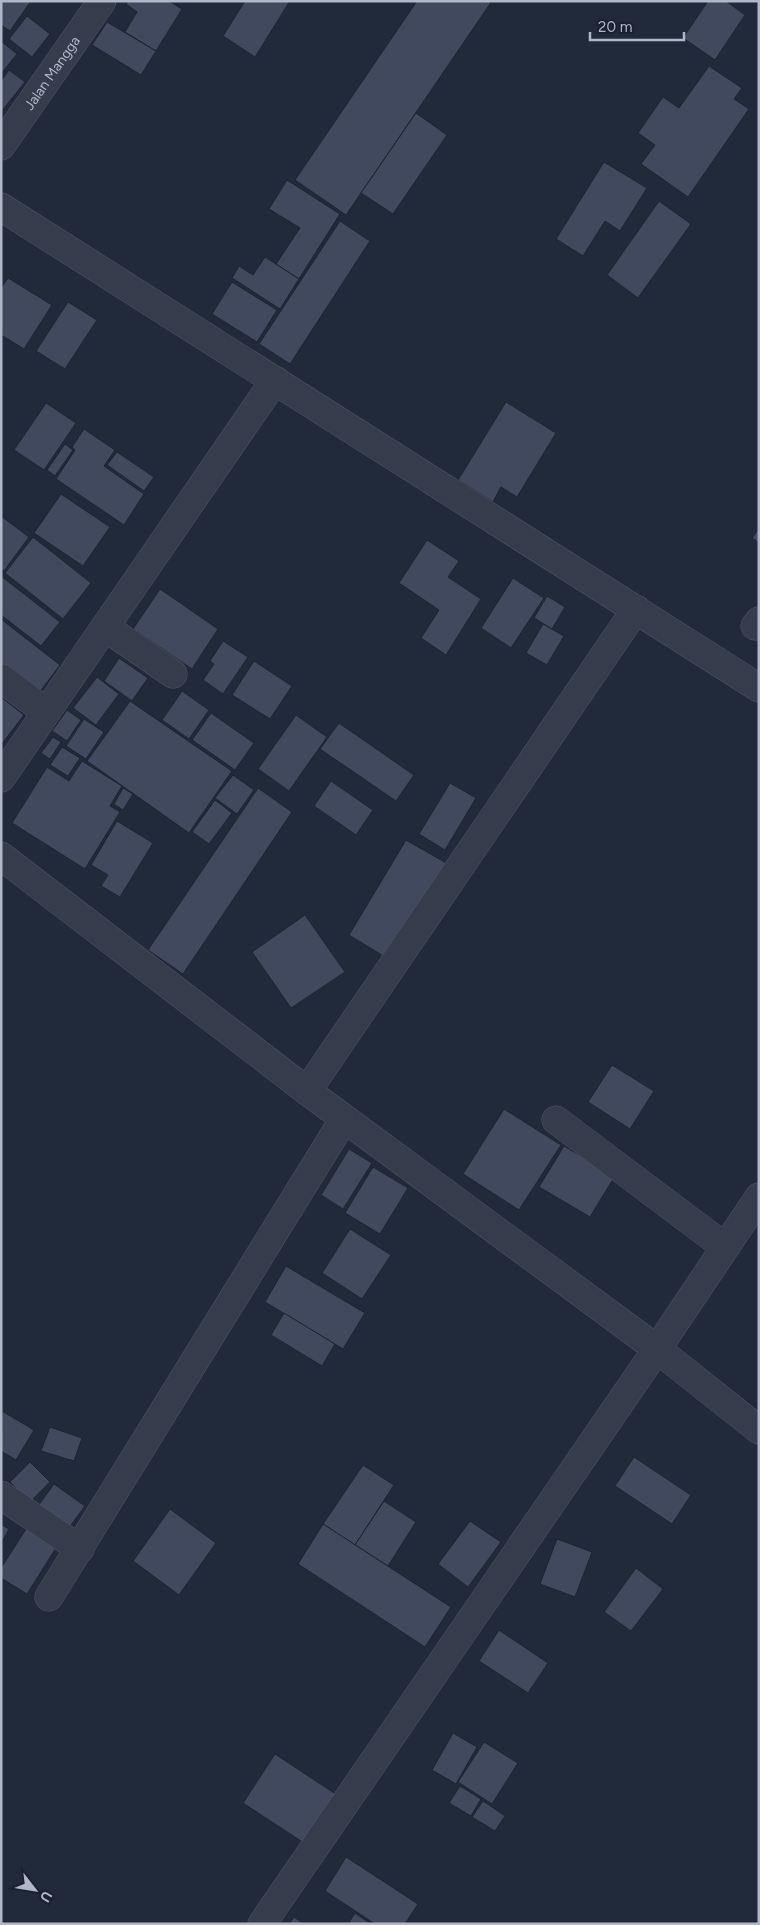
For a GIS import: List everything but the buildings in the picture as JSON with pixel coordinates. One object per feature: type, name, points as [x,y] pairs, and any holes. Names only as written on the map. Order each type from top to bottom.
[{"type":"street","name":"Jalan Mangga","points":[[1,146],[99,2]]},
{"type":"street","points":[[1,207],[759,688]]},
{"type":"street","points":[[1,778],[275,380]]},
{"type":"street","points":[[307,1091],[636,609]]},
{"type":"street","points":[[105,627],[173,674]]},
{"type":"street","points":[[1,678],[46,712]]},
{"type":"street","points":[[4,866],[344,1119],[658,1349],[759,1430]]},
{"type":"street","points":[[49,1597],[344,1119]]},
{"type":"street","points":[[556,1120],[726,1247]]},
{"type":"street","points":[[262,1924],[658,1349],[759,1197]]},
{"type":"street","points":[[1,1495],[80,1549]]}]
